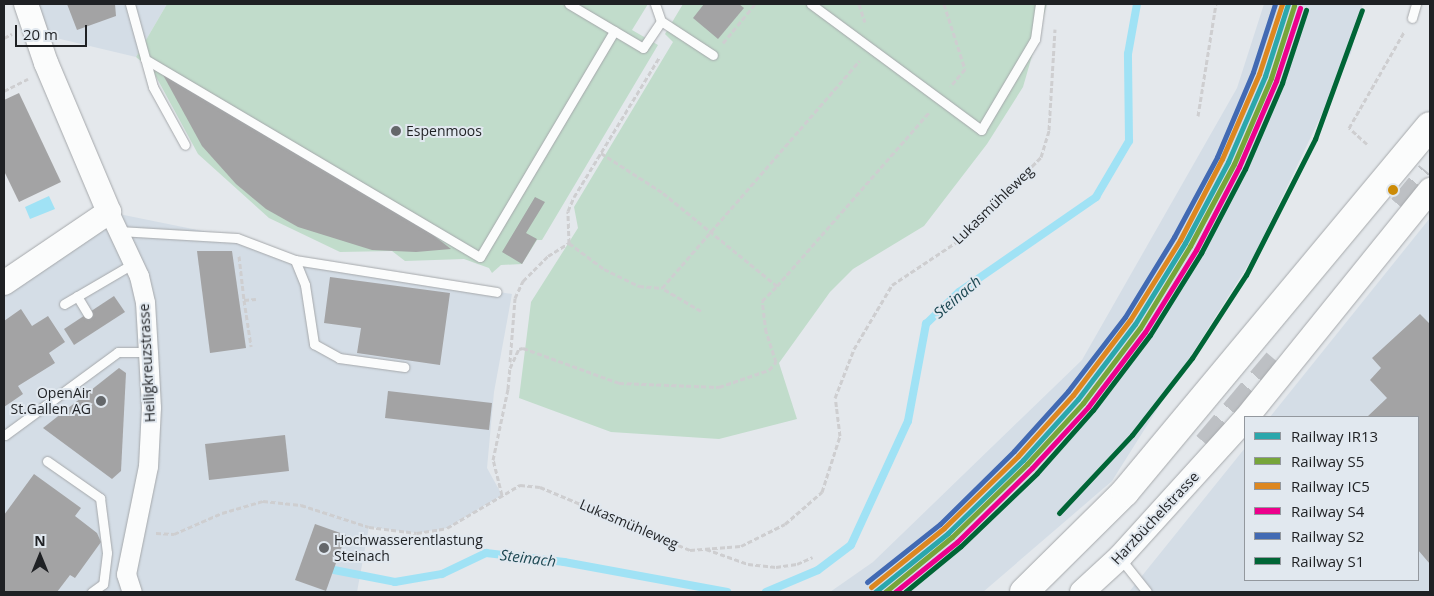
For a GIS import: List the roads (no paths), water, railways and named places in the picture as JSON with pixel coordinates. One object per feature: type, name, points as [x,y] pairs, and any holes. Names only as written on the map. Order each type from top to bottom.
[{"type":"highway","points":[[1024,592],[1125,492],[1430,126]]},
{"type":"street","name":"Heiligkreuzstrasse","points":[[26,4],[46,63],[114,222],[134,263],[145,302],[151,407],[148,466],[126,574],[132,592]]},
{"type":"street","name":"Harzbüchelstrasse","points":[[1248,416],[1430,190]]},
{"type":"street","points":[[4,283],[114,222]]},
{"type":"street","name":"Harzbüchelstrasse","points":[[1082,592],[1120,557],[1244,420]]},
{"type":"lane","points":[[130,4],[153,87],[185,145]]},
{"type":"lane","points":[[570,4],[643,48],[660,21]]},
{"type":"lane","points":[[655,4],[660,21],[713,55]]},
{"type":"lane","points":[[811,4],[872,46],[981,130],[1035,39],[1040,4]]},
{"type":"lane","points":[[1412,18],[1416,4]]},
{"type":"lane","points":[[145,59],[480,257],[614,30]]},
{"type":"lane","points":[[114,222],[237,238],[295,260],[496,292]]},
{"type":"lane","points":[[295,260],[305,285],[314,344],[339,358],[404,366]]},
{"type":"lane","points":[[64,304],[134,263]]},
{"type":"lane","points":[[77,296],[88,314]]},
{"type":"lane","points":[[5,435],[118,352],[148,352]]},
{"type":"lane","points":[[46,461],[100,498],[107,553],[103,584],[92,592]]},
{"type":"lane","points":[[1120,557],[1147,592]]},
{"type":"water","points":[[49,196],[55,209],[30,219],[25,207]]},
{"type":"waterway","name":"Steinach","points":[[766,592],[818,570],[851,545],[908,421],[926,324],[959,292],[1096,197],[1129,141],[1128,54],[1137,4]]},
{"type":"waterway","name":"Steinach","points":[[334,570],[395,582],[442,574],[486,553],[564,562],[727,592]]},
{"type":"tunnel","points":[[1402,208],[1430,174]]},
{"type":"tunnel","points":[[1207,445],[1277,362]]},
{"type":"rail line","name":"S2","points":[[867,582],[940,524],[1014,451],[1068,391],[1125,317],[1174,237],[1217,157],[1253,72],[1275,4]]},
{"type":"rail line","name":"IC5","points":[[871,587],[944,528],[1018,456],[1073,395],[1130,320],[1180,240],[1222,159],[1259,74],[1282,4]]},
{"type":"rail line","name":"IR13","points":[[875,592],[948,533],[1023,460],[1078,399],[1135,324],[1185,243],[1228,162],[1265,76],[1288,4]]},
{"type":"rail line","name":"S5","points":[[885,592],[952,537],[1027,464],[1083,403],[1140,328],[1190,246],[1234,164],[1271,78],[1294,6]]},
{"type":"rail line","name":"S4","points":[[895,592],[957,542],[1032,468],[1088,407],[1145,332],[1196,250],[1239,167],[1276,81],[1300,8]]},
{"type":"rail line","name":"S1","points":[[905,592],[961,546],[1037,473],[1093,410],[1150,335],[1201,253],[1245,169],[1282,83],[1306,10]]},
{"type":"rail line","name":"S1","points":[[1059,513],[1132,435],[1192,358],[1246,275],[1315,139],[1362,10]]},
{"type":"place","name":"Espenmoos","points":[[396,131]]},
{"type":"place","name":"OpenAir St.Gallen AG","points":[[101,401]]},
{"type":"place","name":"Hochwasserentlastung Steinach","points":[[324,548]]}]
